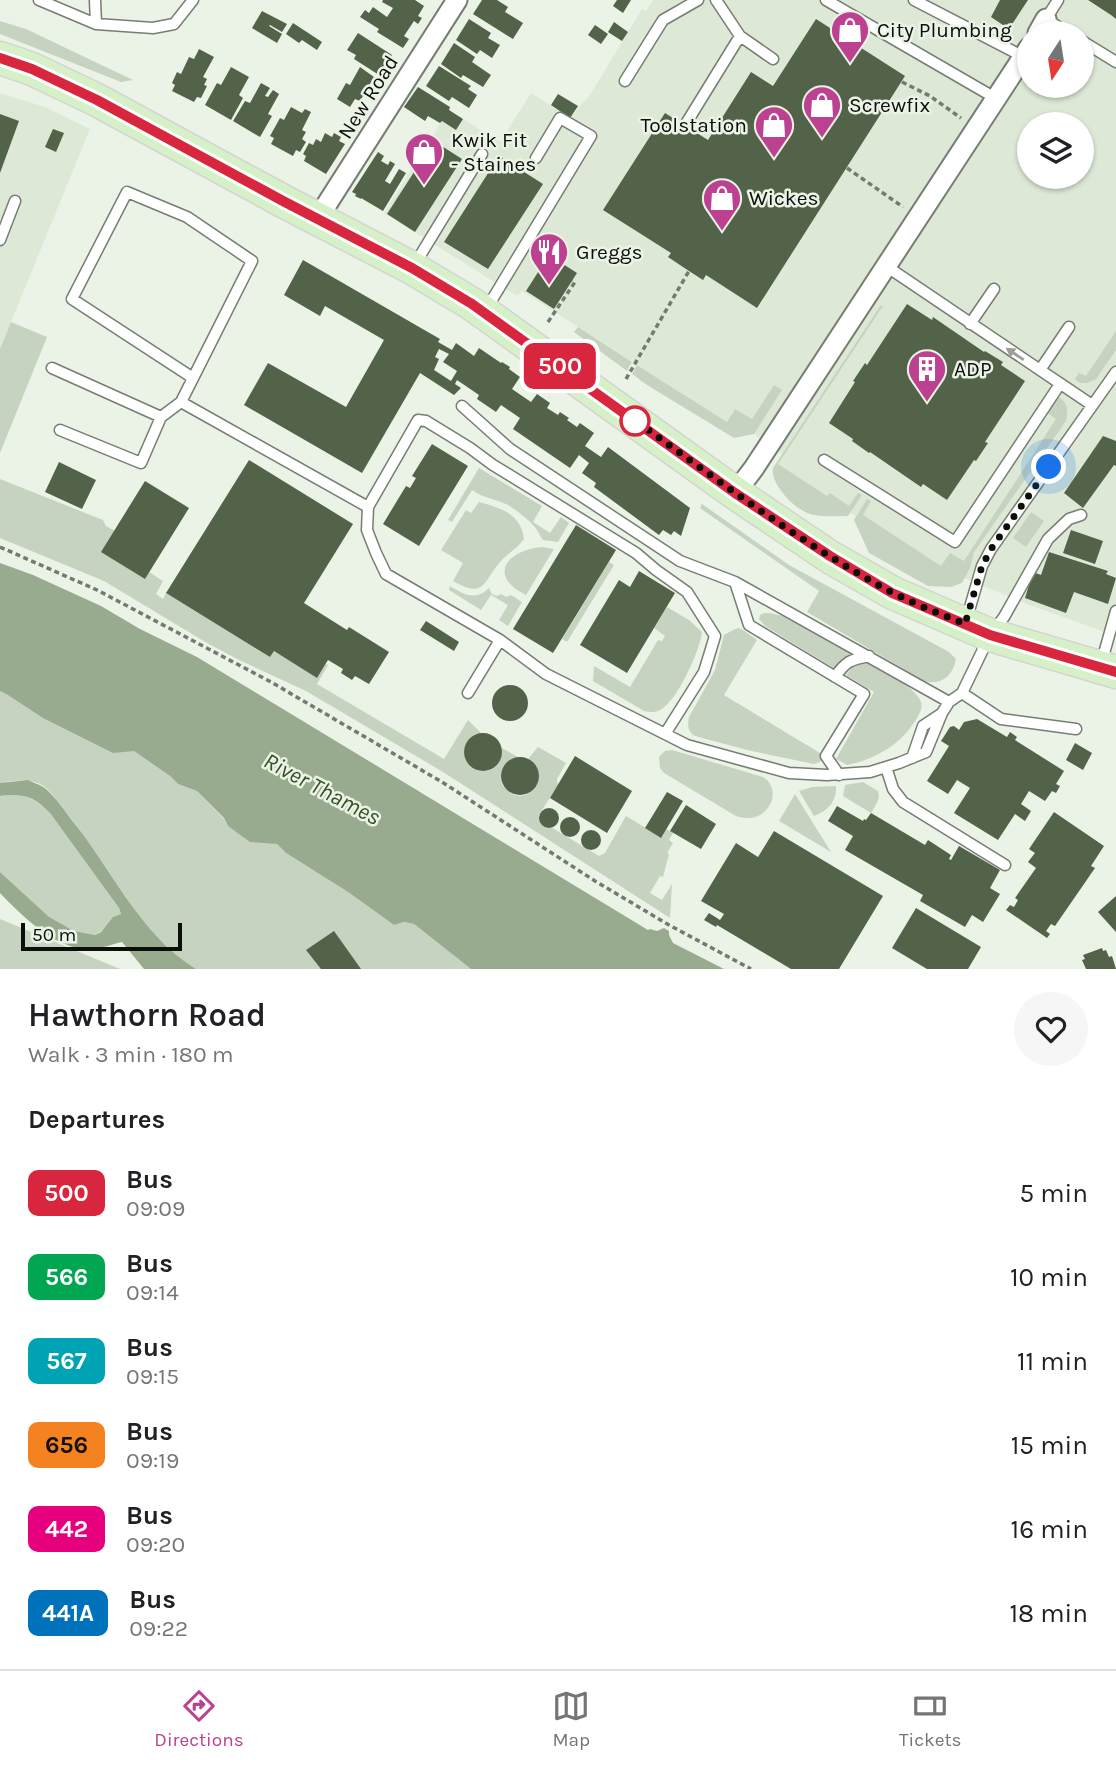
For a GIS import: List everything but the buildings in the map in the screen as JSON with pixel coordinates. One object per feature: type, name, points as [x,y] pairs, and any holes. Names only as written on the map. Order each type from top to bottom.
[{"type":"main road","points":[[0,58],[32,69],[97,100],[412,268],[485,312],[735,493],[830,556],[892,593],[975,629],[1108,670]]},
{"type":"street","name":"New Road","points":[[318,218],[457,0]]},
{"type":"street","points":[[735,493],[1017,67]]},
{"type":"lane","points":[[39,0],[96,24],[153,28],[173,24],[193,0]]},
{"type":"lane","points":[[95,0],[96,24]]},
{"type":"lane","points":[[625,81],[663,20],[698,0]]},
{"type":"lane","points":[[716,0],[740,36],[773,59]]},
{"type":"lane","points":[[826,0],[997,99]]},
{"type":"lane","points":[[915,0],[1017,49]]},
{"type":"lane","points":[[1045,21],[1058,0]]},
{"type":"lane","points":[[687,122],[740,36]]},
{"type":"lane","points":[[1094,48],[1116,62]]},
{"type":"lane","points":[[485,312],[591,136],[560,118],[536,158]]},
{"type":"lane","points":[[412,268],[482,154]]},
{"type":"lane","points":[[60,430],[141,463],[161,417],[181,402],[193,379],[252,261],[187,217],[127,192],[72,299],[193,379]]},
{"type":"lane","points":[[0,240],[15,201]]},
{"type":"lane","points":[[886,267],[1093,405]]},
{"type":"lane","points":[[970,324],[994,289]]},
{"type":"lane","points":[[1040,370],[1069,327]]},
{"type":"lane","points":[[52,368],[161,417]]},
{"type":"lane","points":[[665,734],[704,673],[715,636],[687,592],[636,553],[493,465],[470,447],[426,421],[418,420],[368,507],[367,530],[386,574],[500,640],[546,674],[665,734],[687,745],[789,773],[839,775],[870,772],[926,752],[942,713],[949,702],[962,693],[975,629],[982,566],[991,549],[1116,372]]},
{"type":"lane","points":[[824,460],[955,542],[1060,384]]},
{"type":"lane","points":[[181,402],[368,507]]},
{"type":"lane","points":[[462,406],[510,449],[680,561],[735,582],[949,702]]},
{"type":"lane","points":[[975,629],[1004,617],[1048,540],[1069,519],[1081,515]]},
{"type":"lane","points":[[735,582],[749,625],[864,694],[826,756],[839,775]]},
{"type":"lane","points":[[1108,670],[1116,611]]},
{"type":"lane","points":[[468,693],[500,640]]},
{"type":"lane","points":[[835,677],[844,664],[869,656]]},
{"type":"lane","points":[[962,693],[1001,719],[1076,729]]},
{"type":"lane","points":[[886,767],[893,789],[903,802],[1005,865]]},
{"type":"path","points":[[902,82],[930,96],[969,122]]},
{"type":"path","points":[[846,168],[912,213]]},
{"type":"path","points":[[626,379],[689,271]]},
{"type":"path","points":[[548,322],[575,282],[572,281]]},
{"type":"path","points":[[0,547],[97,590],[271,682],[442,782],[605,887],[751,969]]},
{"type":"shaded area","points":[[653,0],[1116,0],[1116,636],[954,574],[775,469],[783,455],[754,434],[747,435],[522,291],[517,296],[384,213],[442,121],[456,130],[463,119],[500,142],[531,93],[570,117],[590,95],[642,9],[646,11]]},
{"type":"shaded area","points":[[0,21],[26,29],[133,80],[121,82],[0,34]]},
{"type":"shaded area","points":[[0,93],[45,107],[90,129],[0,349]]},
{"type":"shaded area","points":[[881,305],[883,306],[778,464],[827,496],[830,493],[849,506],[858,493],[862,495],[848,516],[808,513],[793,504],[780,490],[773,475],[773,468]]},
{"type":"shaded area","points":[[11,322],[47,337],[0,453],[0,349]]},
{"type":"shaded area","points":[[578,327],[632,362],[627,371],[574,332]]},
{"type":"shaded area","points":[[1116,331],[1116,350],[1096,379],[1080,383],[1075,379],[1079,373],[1086,376]]},
{"type":"shaded area","points":[[637,365],[727,422],[735,409],[752,419],[774,385],[782,390],[754,434],[734,438],[632,374]]},
{"type":"shaded area","points":[[1056,396],[1063,400],[1066,406],[1066,421],[974,552],[962,583],[951,587],[928,586],[869,553],[854,520],[867,499],[871,501],[863,515],[941,566],[950,553],[964,561],[1056,419],[1043,410]]},
{"type":"shaded area","points":[[479,468],[542,506],[533,522],[550,533],[561,517],[569,523],[558,542],[543,540],[537,529],[514,509],[472,490],[452,522],[448,520]]},
{"type":"shaded area","points":[[0,479],[103,520],[106,526],[115,531],[145,579],[149,572],[163,581],[156,594],[163,599],[166,593],[270,657],[274,651],[317,677],[326,664],[328,665],[317,684],[444,759],[468,720],[482,734],[471,738],[466,744],[464,756],[468,763],[481,771],[489,770],[496,766],[502,748],[518,757],[509,761],[501,772],[504,787],[515,795],[522,796],[535,788],[538,774],[528,759],[538,747],[566,763],[557,779],[558,785],[539,815],[541,821],[599,856],[605,853],[626,816],[661,837],[666,829],[673,833],[669,840],[673,843],[667,853],[669,854],[663,877],[660,876],[650,893],[662,900],[672,884],[670,918],[443,772],[306,691],[207,643],[104,581],[0,538]]},
{"type":"shaded area","points":[[479,502],[509,513],[519,524],[524,539],[500,562],[482,586],[471,589],[453,581],[463,563],[441,550],[466,510],[471,513]]},
{"type":"shaded area","points":[[702,504],[789,565],[949,652],[956,659],[949,675],[941,681],[924,681],[807,612],[819,591],[700,508]]},
{"type":"shaded area","points":[[1031,512],[1044,521],[1026,547],[1013,538]]},
{"type":"shaded area","points":[[542,547],[554,549],[526,595],[507,579],[506,565],[520,553]]},
{"type":"shaded area","points":[[609,562],[614,565],[567,642],[562,639]]},
{"type":"shaded area","points":[[450,586],[470,595],[479,594],[489,588],[492,594],[506,597],[511,595],[522,602],[508,626],[499,620],[508,605],[491,595],[481,610],[449,590]]},
{"type":"shaded area","points":[[667,607],[689,620],[702,632],[687,675],[673,697],[658,711],[644,711],[593,681],[594,666],[630,687],[658,640],[662,641],[665,636],[654,628]]},
{"type":"shaded area","points":[[764,613],[798,622],[853,654],[842,658],[834,668],[765,626],[759,619]]},
{"type":"shaded area","points":[[739,628],[757,640],[724,695],[825,756],[820,762],[814,764],[747,750],[695,736],[689,730],[689,717],[715,670],[724,635]]},
{"type":"shaded area","points":[[865,661],[914,692],[919,698],[921,708],[911,728],[895,743],[878,755],[847,765],[836,759],[874,692],[846,675],[854,665]]},
{"type":"shaded area","points":[[0,691],[134,751],[178,784],[197,791],[228,826],[277,844],[286,853],[394,925],[404,922],[414,924],[471,969],[196,969],[176,955],[142,919],[85,837],[46,788],[30,781],[0,783]]},
{"type":"shaded area","points":[[672,750],[763,777],[772,791],[769,806],[756,817],[736,816],[664,773],[660,768],[659,757],[665,751]]},
{"type":"shaded area","points":[[863,782],[879,794],[871,813],[843,796],[845,785]]},
{"type":"shaded area","points":[[836,786],[831,805],[814,816],[799,791],[812,787]]},
{"type":"shaded area","points":[[17,794],[35,801],[50,813],[119,908],[121,914],[95,935],[74,931],[49,918],[0,872],[0,796]]},
{"type":"shaded area","points":[[795,794],[831,852],[779,821]]},
{"type":"shaded area","points":[[0,919],[120,969],[0,969]]},
{"type":"water","name":"River Thames","points":[[0,563],[101,606],[197,657],[648,930],[657,931],[664,928],[669,931],[673,943],[724,969],[471,969],[414,924],[404,922],[394,925],[286,853],[277,844],[250,842],[228,826],[224,818],[197,791],[178,784],[134,751],[113,753],[43,718],[0,691]]},
{"type":"water","points":[[28,780],[43,787],[54,797],[142,919],[176,955],[196,969],[144,969],[122,942],[94,949],[68,945],[42,931],[0,893],[0,872],[49,917],[74,931],[95,935],[101,932],[113,917],[121,914],[50,813],[28,797],[0,796],[0,783]]},
{"type":"bus line","name":"500","points":[[0,58],[32,69],[97,100],[412,268],[485,312],[735,493],[830,556],[892,593],[990,635],[1116,672]]},
{"type":"place","name":"City Plumbing","points":[[850,64]]},
{"type":"place","name":"Screwfix","points":[[822,139]]},
{"type":"place","name":"Toolstation","points":[[774,159]]},
{"type":"place","name":"Kwik Fit - Staines","points":[[424,186]]},
{"type":"place","name":"Wickes","points":[[722,232]]},
{"type":"place","name":"Greggs","points":[[549,286]]},
{"type":"place","name":"ADP","points":[[927,403]]},
{"type":"route","points":[[635,421],[632,418],[735,493],[830,556],[892,593],[965,624],[982,566],[991,549],[1049,467]]}]
